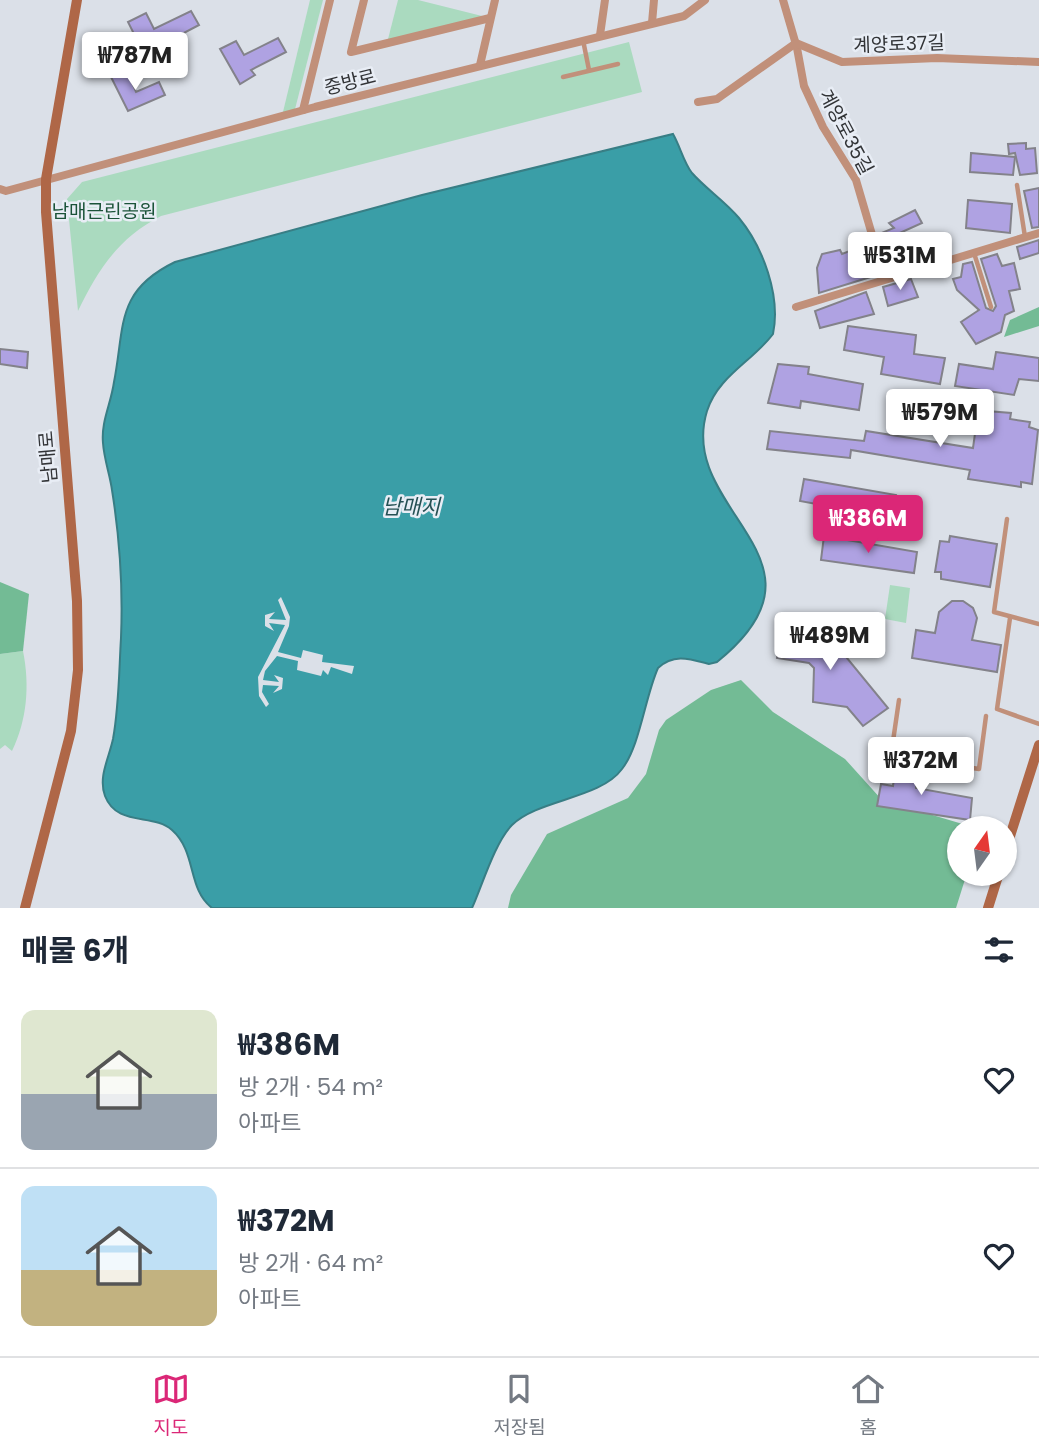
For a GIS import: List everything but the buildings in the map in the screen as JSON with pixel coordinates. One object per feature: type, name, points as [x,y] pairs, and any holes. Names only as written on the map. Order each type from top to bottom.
[{"type":"street","name":"남매로","points":[[25,908],[71,731],[78,670],[77,601],[48,238],[46,179],[76,0]]},
{"type":"street","points":[[303,110],[330,0]]},
{"type":"street","points":[[364,0],[351,52],[490,18]]},
{"type":"street","points":[[480,65],[495,0]]},
{"type":"street","points":[[600,35],[605,0]]},
{"type":"street","points":[[652,23],[654,0]]},
{"type":"street","name":"중방로","points":[[0,189],[6,191],[303,110],[684,16],[705,0]]},
{"type":"street","name":"계양로35길","points":[[783,0],[796,43],[804,86],[823,127],[856,180],[885,279]]},
{"type":"street","points":[[698,102],[717,99],[796,43]]},
{"type":"street","name":"계양로37길","points":[[796,43],[842,62],[937,58],[1039,62]]},
{"type":"street","points":[[796,307],[1039,233]]},
{"type":"street","points":[[1017,816],[1039,746]]},
{"type":"street","points":[[988,908],[995,886]]},
{"type":"lane","points":[[582,40],[589,71]]},
{"type":"lane","points":[[564,77],[618,64]]},
{"type":"lane","points":[[1017,185],[1025,237]]},
{"type":"lane","points":[[974,253],[991,307]]},
{"type":"lane","points":[[1007,519],[994,612],[1039,624]]},
{"type":"lane","points":[[1010,618],[997,709],[1039,724]]},
{"type":"lane","points":[[899,700],[891,755],[979,769],[986,716]]},
{"type":"green space","points":[[310,0],[323,0],[294,113],[282,116]]},
{"type":"green space","points":[[398,0],[418,0],[490,18],[387,43]]},
{"type":"green space","name":"남매근린공원","points":[[629,42],[642,92],[161,216],[133,234],[111,256],[78,311],[67,199],[82,182]]},
{"type":"green space","points":[[1039,307],[1039,326],[1004,337],[1010,320]]},
{"type":"green space","points":[[0,582],[29,594],[23,651],[0,654]]},
{"type":"green space","points":[[890,585],[910,588],[906,623],[885,619]]},
{"type":"green space","points":[[23,651],[27,690],[24,715],[12,751],[5,745],[0,749],[0,654]]},
{"type":"green space","points":[[741,680],[773,712],[845,759],[882,800],[947,819],[947,886],[963,886],[956,908],[508,908],[511,895],[547,834],[628,798],[646,774],[659,730],[666,720],[711,690]]},
{"type":"water","name":"남매지","points":[[673,134],[692,173],[734,212],[748,230],[762,257],[772,288],[775,319],[773,334],[727,378],[712,399],[707,411],[704,447],[713,478],[762,564],[765,594],[752,626],[717,662],[709,664],[676,659],[658,668],[638,735],[622,769],[599,787],[537,810],[512,825],[495,853],[472,908],[212,908],[199,891],[185,849],[172,830],[155,822],[118,812],[111,806],[103,789],[103,775],[113,739],[116,714],[122,601],[117,527],[103,435],[122,327],[132,298],[156,273],[175,262],[422,195]]},
{"type":"pier","points":[[281,597],[290,617],[278,652],[301,658],[303,650],[323,655],[322,662],[354,666],[352,674],[331,667],[328,675],[323,670],[321,676],[297,670],[298,661],[277,656],[265,671],[263,680],[279,682],[274,675],[283,678],[282,689],[273,693],[279,686],[263,685],[262,692],[269,704],[266,707],[259,696],[258,677],[285,625],[269,623],[274,631],[265,626],[265,615],[275,612],[269,619],[286,620],[278,600]]}]
